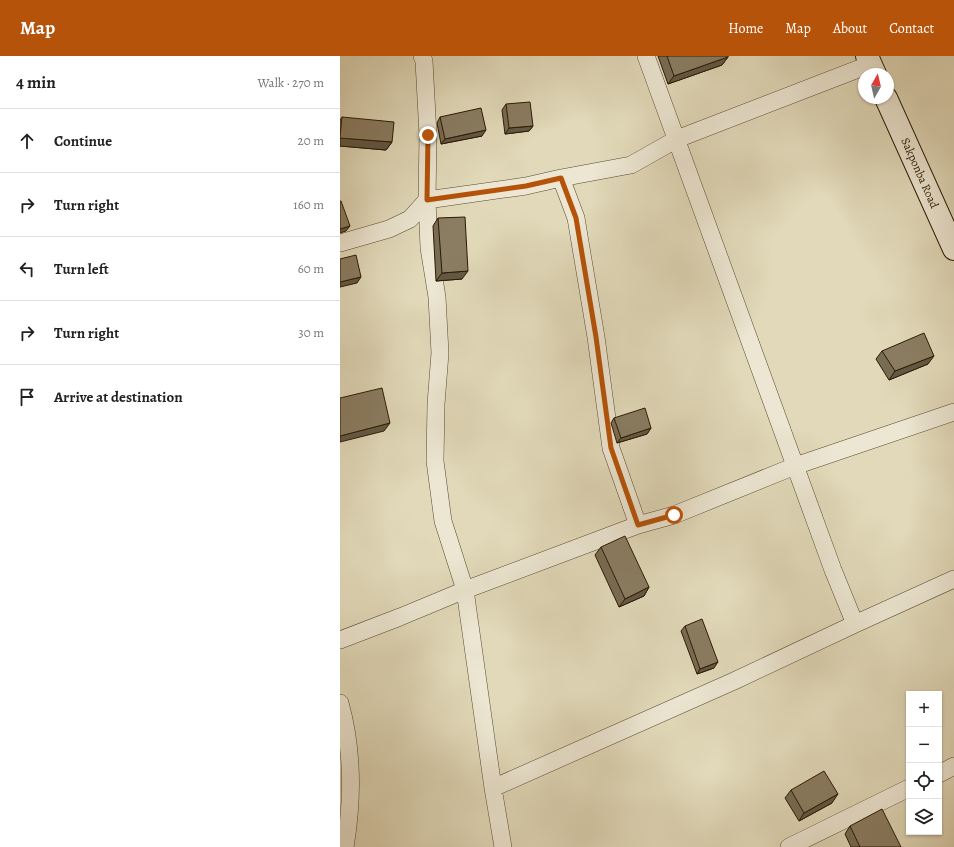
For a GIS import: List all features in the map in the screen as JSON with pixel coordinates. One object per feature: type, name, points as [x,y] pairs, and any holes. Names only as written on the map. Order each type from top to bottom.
[{"type":"main road","name":"Sakponba Road","points":[[889,104],[954,249]]},
{"type":"street","points":[[422,56],[424,61],[428,135],[427,200],[429,248],[437,296],[440,353],[436,404],[435,461],[443,521],[465,590],[493,788],[503,847]]},
{"type":"street","points":[[646,56],[678,140],[833,570],[855,624]]},
{"type":"street","points":[[340,243],[389,229],[410,219],[427,200],[526,186],[631,165],[678,140],[871,65]]},
{"type":"street","points":[[561,178],[576,218],[596,337],[611,448],[638,525]]},
{"type":"street","points":[[340,640],[465,590],[638,525],[674,515],[795,466],[954,412]]},
{"type":"street","points":[[493,788],[734,681],[954,579]]},
{"type":"street","points":[[340,703],[350,758],[344,823],[345,847]]},
{"type":"street","points":[[942,772],[954,766]]},
{"type":"street","points":[[789,847],[906,789]]},
{"type":"building","points":[[667,56],[728,56],[728,57],[674,76]]},
{"type":"building","points":[[530,102],[533,126],[509,128],[506,104]]},
{"type":"building","points":[[481,108],[486,130],[445,139],[440,117]]},
{"type":"building","points":[[342,117],[394,122],[392,142],[340,138]]},
{"type":"building","points":[[340,201],[350,226],[340,229]]},
{"type":"building","points":[[465,217],[468,271],[442,273],[438,218]]},
{"type":"building","points":[[356,255],[361,277],[340,282],[340,259]]},
{"type":"building","points":[[924,333],[934,356],[895,371],[882,351]]},
{"type":"building","points":[[382,388],[390,423],[340,436],[340,398]]},
{"type":"building","points":[[645,408],[651,428],[621,438],[614,418]]},
{"type":"building","points":[[625,536],[649,587],[625,599],[601,547]]},
{"type":"building","points":[[702,619],[718,662],[700,669],[685,626]]},
{"type":"building","points":[[824,771],[838,794],[804,813],[791,790]]},
{"type":"building","points":[[882,809],[901,847],[860,847],[850,826]]},
{"type":"route","points":[[428,135],[427,200],[526,186],[561,178],[576,218],[596,337],[611,448],[638,525],[674,515]]}]
